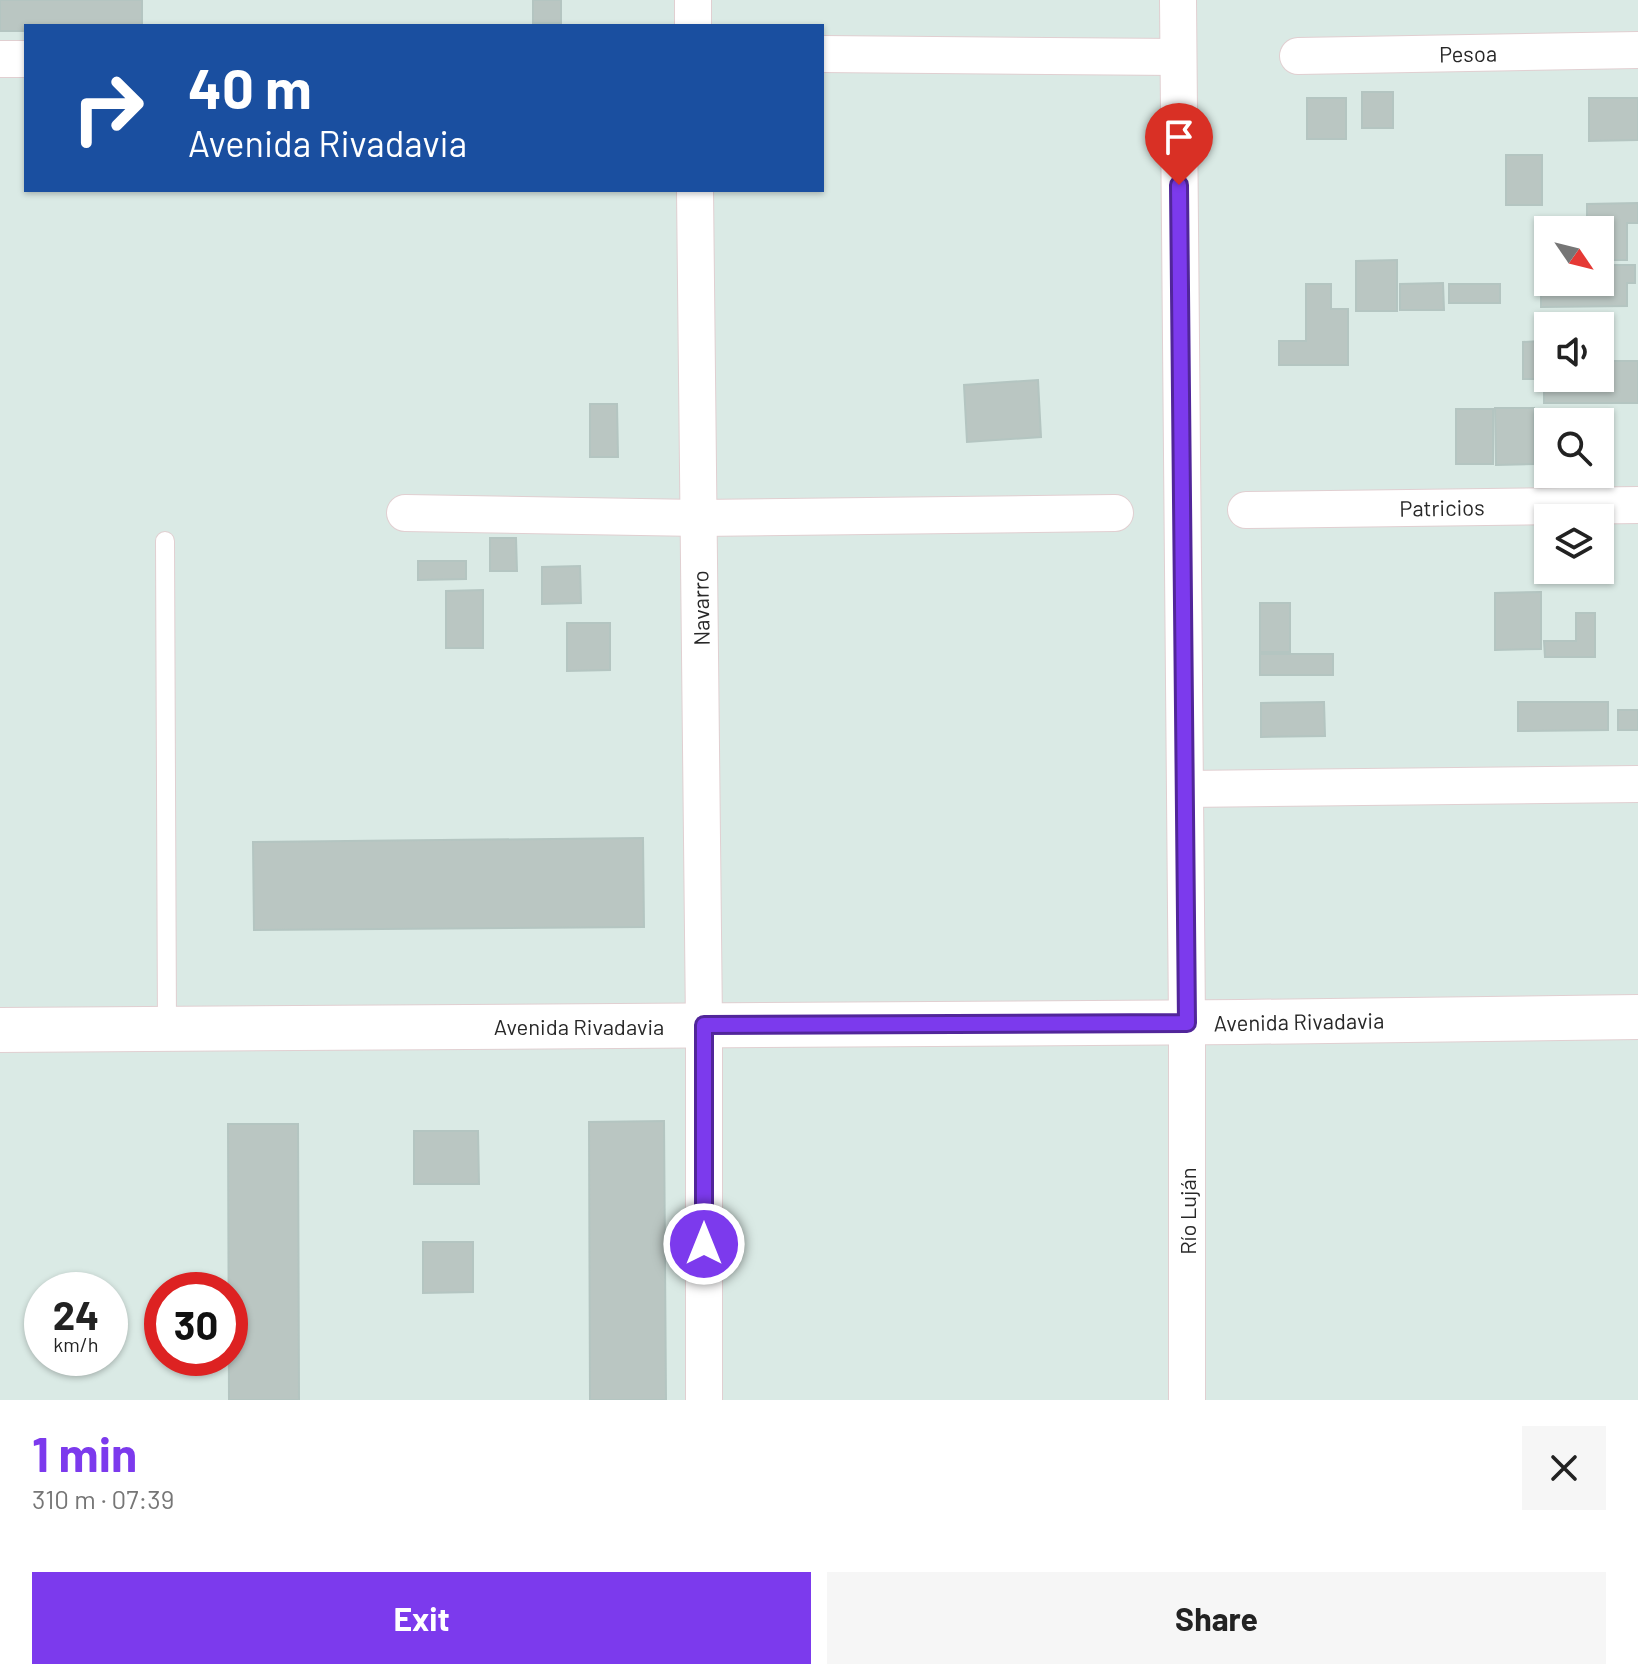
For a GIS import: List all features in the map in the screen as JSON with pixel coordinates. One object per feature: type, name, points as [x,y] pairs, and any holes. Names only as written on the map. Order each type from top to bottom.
[{"type":"main road","name":"Avenida Rivadavia","points":[[0,1030],[1187,1023],[1638,1017]]},
{"type":"street","points":[[693,0],[693,24]]},
{"type":"street","name":"Río Luján","points":[[1178,0],[1187,1023],[1187,1400]]},
{"type":"street","name":"Pesoa","points":[[1298,56],[1638,50]]},
{"type":"street","points":[[824,54],[1178,57]]},
{"type":"street","points":[[0,59],[24,59]]},
{"type":"street","name":"Navarro","points":[[695,192],[704,1025],[704,1400]]},
{"type":"street","name":"Patricios","points":[[1246,510],[1638,505]]},
{"type":"street","points":[[405,513],[699,518],[1115,513]]},
{"type":"street","points":[[1185,789],[1638,784]]},
{"type":"lane","points":[[165,541],[167,1029]]},
{"type":"building","points":[[0,0],[142,0],[142,24],[24,24],[24,31],[0,31]]},
{"type":"building","points":[[533,0],[561,0],[561,23],[533,23]]},
{"type":"building","points":[[1362,92],[1393,92],[1393,128],[1362,128]]},
{"type":"building","points":[[1307,98],[1346,98],[1346,139],[1307,139]]},
{"type":"building","points":[[1589,98],[1638,98],[1638,140],[1589,141]]},
{"type":"building","points":[[1506,155],[1542,155],[1542,205],[1506,205]]},
{"type":"building","points":[[1638,203],[1638,223],[1627,223],[1627,260],[1614,260],[1614,216],[1587,216],[1587,204]]},
{"type":"building","points":[[1397,260],[1397,311],[1356,311],[1356,261]]},
{"type":"building","points":[[1614,265],[1635,265],[1635,283],[1627,283],[1627,306],[1541,307],[1541,296],[1614,296]]},
{"type":"building","points":[[1443,283],[1444,310],[1400,310],[1400,284]]},
{"type":"building","points":[[1306,284],[1331,284],[1331,309],[1348,309],[1348,365],[1279,365],[1279,341],[1306,341]]},
{"type":"building","points":[[1449,284],[1500,284],[1500,303],[1449,303]]},
{"type":"building","points":[[1534,341],[1534,379],[1523,379],[1523,342]]},
{"type":"building","points":[[1614,361],[1638,361],[1638,403],[1544,403],[1544,392],[1614,392]]},
{"type":"building","points":[[1038,380],[1041,437],[967,442],[964,385]]},
{"type":"building","points":[[590,404],[617,404],[618,457],[590,457]]},
{"type":"building","points":[[1495,408],[1534,408],[1534,464],[1496,465]]},
{"type":"building","points":[[1456,409],[1493,409],[1493,464],[1456,464]]},
{"type":"building","points":[[490,538],[516,538],[517,571],[490,571]]},
{"type":"building","points":[[418,561],[466,561],[466,579],[418,580]]},
{"type":"building","points":[[580,566],[581,603],[542,604],[542,567]]},
{"type":"building","points":[[483,590],[483,648],[446,648],[446,591]]},
{"type":"building","points":[[1541,592],[1541,649],[1495,650],[1495,593]]},
{"type":"building","points":[[1260,603],[1290,603],[1290,652],[1260,652]]},
{"type":"building","points":[[1576,613],[1595,613],[1595,657],[1545,657],[1544,641],[1576,641]]},
{"type":"building","points":[[567,623],[610,623],[610,670],[567,671]]},
{"type":"building","points":[[1260,654],[1333,654],[1333,675],[1260,675]]},
{"type":"building","points":[[1324,702],[1325,736],[1261,737],[1261,703]]},
{"type":"building","points":[[1518,702],[1608,702],[1608,730],[1518,731]]},
{"type":"building","points":[[1618,710],[1638,710],[1638,730],[1618,730]]},
{"type":"building","points":[[643,838],[644,927],[254,930],[253,842]]},
{"type":"building","points":[[664,1121],[666,1400],[590,1400],[589,1122]]},
{"type":"building","points":[[228,1124],[298,1124],[299,1400],[229,1400],[229,1376],[248,1376],[248,1272],[229,1272]]},
{"type":"building","points":[[414,1131],[478,1131],[479,1184],[414,1184]]},
{"type":"building","points":[[423,1242],[473,1242],[473,1292],[423,1293]]},
{"type":"route","points":[[704,1244],[704,1025],[1187,1023],[1179,185]]}]
